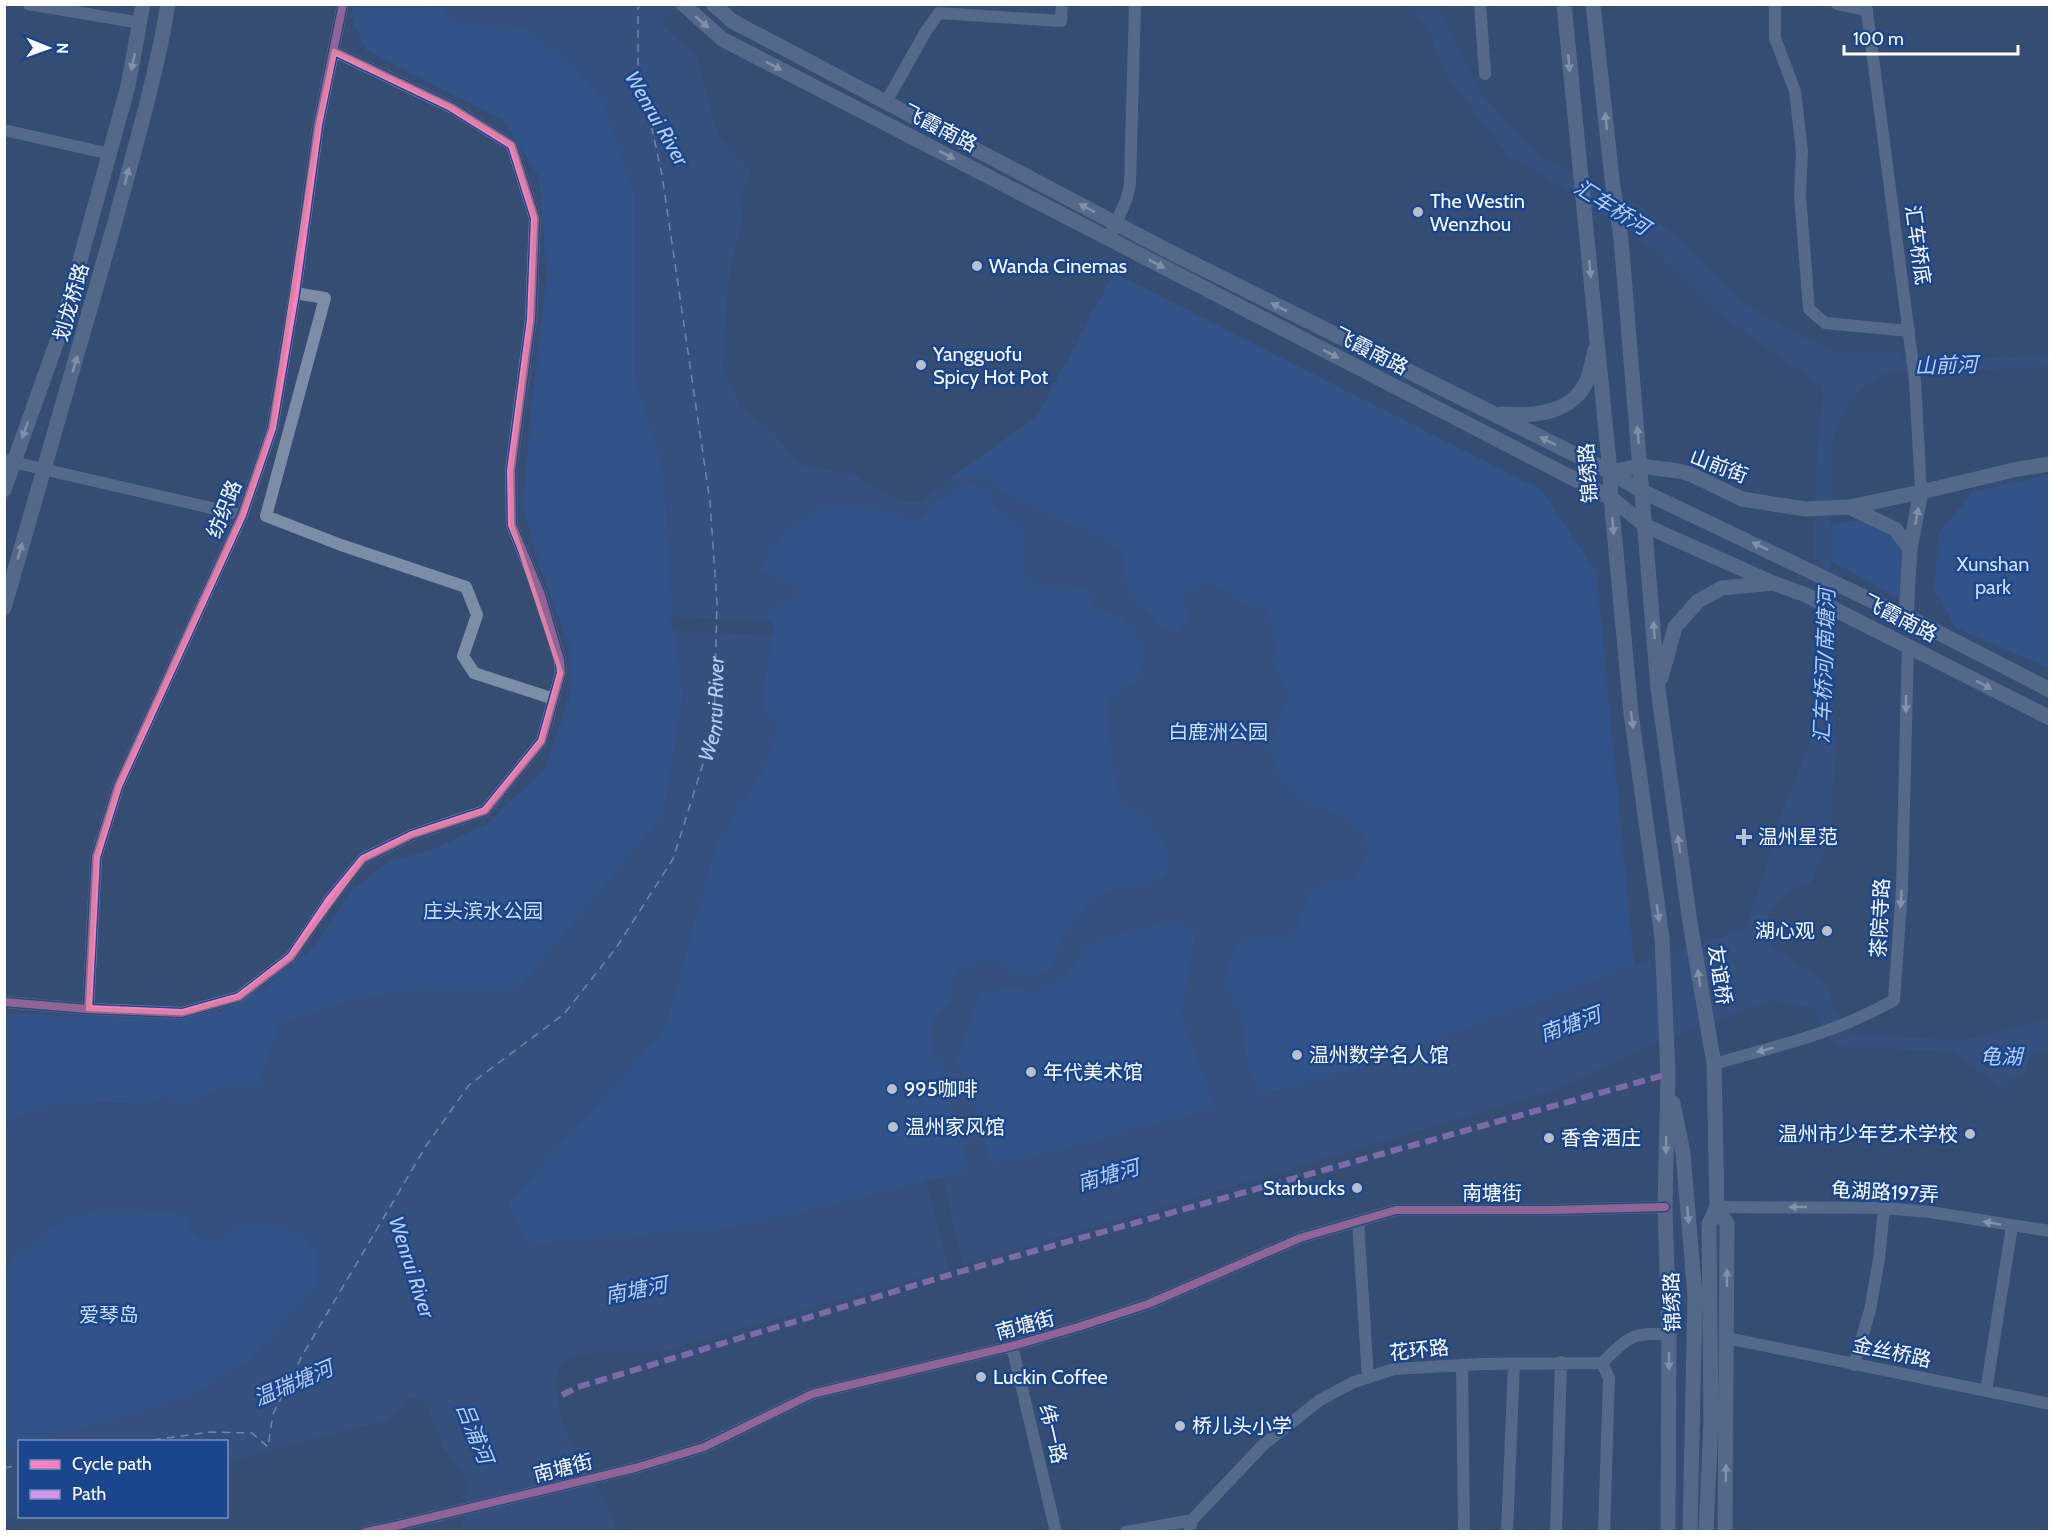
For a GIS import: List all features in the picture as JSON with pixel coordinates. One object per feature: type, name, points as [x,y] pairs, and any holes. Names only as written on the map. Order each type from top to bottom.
[{"type":"main road","name":"划龙桥路","points":[[4,490],[9,461],[60,333],[128,86],[143,4]]},
{"type":"main road","name":"划龙桥路","points":[[4,608],[148,101],[168,4]]},
{"type":"main road","name":"飞霞南路","points":[[683,4],[722,39],[1611,498],[1646,526],[1773,583],[1806,595],[2049,718]]},
{"type":"main road","name":"飞霞南路","points":[[713,4],[732,21],[1116,223],[1642,490],[1885,608],[1906,616],[2049,690]]},
{"type":"main road","name":"锦绣路","points":[[1564,4],[1578,166],[1585,211],[1598,341],[1631,713],[1652,879],[1662,938],[1668,1074],[1665,1207],[1669,1335],[1668,1532]]},
{"type":"main road","points":[[1593,4],[1612,179],[1621,239],[1658,689]]},
{"type":"main road","points":[[1494,414],[1535,415],[1549,412],[1567,403],[1587,380],[1598,341]]},
{"type":"main road","name":"山前街","points":[[1610,472],[1641,466],[1690,474],[1742,499],[1805,509],[1847,507],[2049,464]]},
{"type":"main road","points":[[1906,616],[1910,548],[1921,492]]},
{"type":"main road","name":"山前街","points":[[1847,507],[1895,529],[1910,548]]},
{"type":"main road","points":[[1658,689],[1675,627],[1698,602],[1722,588],[1773,583]]},
{"type":"main road","name":"友谊桥","points":[[1658,689],[1690,923],[1709,1034]]},
{"type":"main road","name":"锦绣路","points":[[1706,1532],[1711,1422],[1710,1224],[1717,1208],[1714,1064],[1709,1034]]},
{"type":"main road","name":"锦绣路","points":[[1668,1074],[1683,1153],[1695,1296],[1690,1532]]},
{"type":"main road","name":"锦绣路","points":[[1717,1208],[1727,1224],[1725,1532]]},
{"type":"street","points":[[28,4],[141,24]]},
{"type":"street","name":"纺织路","points":[[88,1009],[96,857],[118,786],[242,515],[272,428],[295,293],[318,125],[343,4]]},
{"type":"street","points":[[886,102],[926,30],[939,13],[1061,21],[1062,4]]},
{"type":"street","points":[[1109,239],[1127,198],[1130,183],[1135,4]]},
{"type":"street","points":[[1480,4],[1485,74]]},
{"type":"street","points":[[1775,4],[1775,38],[1794,91],[1802,152],[1800,195],[1809,309],[1825,323],[1910,336]]},
{"type":"street","points":[[1837,4],[1867,8]]},
{"type":"street","name":"汇车桥底","points":[[1867,8],[1916,381],[1921,492]]},
{"type":"street","points":[[4,1002],[88,1009],[182,1013],[239,997],[291,957],[330,899],[363,859],[412,835],[485,811],[542,741],[561,674],[560,660],[541,596],[512,525],[512,471],[531,319],[535,219],[512,145],[451,107],[334,51]]},
{"type":"street","points":[[4,130],[110,154]]},
{"type":"street","points":[[295,293],[325,298],[266,516],[341,545],[466,587],[477,615],[463,657],[474,673],[554,699]]},
{"type":"street","points":[[9,461],[242,515]]},
{"type":"street","name":"茶院寺路","points":[[1714,1064],[1816,1036],[1878,1010],[1894,1000],[1902,888],[1908,645]]},
{"type":"street","name":"南塘街","points":[[366,1532],[402,1528],[634,1468],[704,1447],[812,1394],[1012,1346],[1078,1327],[1148,1304],[1300,1238],[1396,1210],[1665,1207]]},
{"type":"street","name":"龟湖路197弄","points":[[1717,1208],[1884,1208],[1930,1212],[2049,1231]]},
{"type":"street","points":[[1854,1365],[1870,1310],[1879,1259],[1884,1208]]},
{"type":"street","points":[[1358,1221],[1368,1378]]},
{"type":"street","points":[[1986,1391],[2013,1226]]},
{"type":"street","points":[[1604,1532],[1609,1378],[1602,1363],[1628,1338],[1648,1333],[1669,1335]]},
{"type":"street","name":"金丝桥路","points":[[1727,1338],[2049,1404]]},
{"type":"street","name":"纬一路","points":[[1012,1346],[1056,1532]]},
{"type":"street","points":[[1556,1532],[1561,1362]]},
{"type":"street","name":"花环路","points":[[1191,1526],[1264,1444],[1320,1400],[1354,1382],[1394,1369],[1561,1362],[1602,1363]]},
{"type":"street","points":[[1508,1532],[1514,1364]]},
{"type":"street","points":[[1462,1365],[1464,1532]]},
{"type":"street","points":[[1126,1532],[1191,1526]]},
{"type":"highlighted area","points":[[334,51],[451,107],[512,145],[535,218],[531,319],[511,471],[512,525],[561,673],[542,741],[485,811],[412,835],[363,859],[291,957],[239,997],[182,1013],[88,1009],[96,857],[118,786],[242,515],[272,428],[318,125]]},
{"type":"green space","name":"庄头滨水公园","points":[[356,5],[438,5],[451,20],[471,25],[528,30],[571,63],[603,99],[634,191],[634,374],[663,463],[672,598],[683,695],[663,816],[520,988],[442,988],[364,996],[281,1022],[259,1086],[219,1087],[187,1106],[163,1097],[142,1104],[101,1102],[5,1124],[5,1014],[184,1018],[223,1010],[262,990],[316,945],[353,889],[390,861],[434,849],[488,823],[545,769],[570,696],[569,645],[539,564],[523,507],[531,409],[547,278],[539,177],[503,120],[366,50],[350,15]]},
{"type":"green space","name":"白鹿洲公园","points":[[1114,273],[1542,490],[1596,570],[1634,965],[1358,1069],[1077,1145],[740,1226],[526,1245],[507,1204],[665,1028],[716,843],[764,767],[760,708],[771,639],[760,569],[781,533],[825,505],[876,508],[918,521],[951,478],[1037,416]]},
{"type":"green space","name":"Xunshan park","points":[[2050,475],[2049,668],[1956,628],[1934,589],[1939,533],[1973,492]]},
{"type":"green space","points":[[1867,519],[1905,545],[1900,599],[1831,561],[1832,525]]},
{"type":"green space","name":"爱琴岛","points":[[110,1211],[188,1214],[194,1232],[206,1240],[221,1238],[233,1226],[258,1224],[283,1227],[304,1237],[312,1245],[318,1257],[320,1285],[249,1360],[189,1396],[121,1419],[29,1440],[18,1440],[18,1443],[5,1447],[4,1271],[16,1254],[70,1216]]},
{"type":"water","points":[[438,5],[678,5],[662,24],[697,58],[719,137],[751,172],[740,197],[742,220],[728,283],[723,366],[740,408],[768,427],[803,466],[853,473],[868,484],[904,502],[921,502],[951,478],[974,475],[995,483],[1008,494],[1033,508],[1101,536],[1123,552],[1126,588],[1160,625],[1177,632],[1190,617],[1181,599],[1197,587],[1217,584],[1236,601],[1266,608],[1275,644],[1272,661],[1288,696],[1269,746],[1282,783],[1309,805],[1336,812],[1364,834],[1368,854],[1354,878],[1326,882],[1310,889],[1298,924],[1280,941],[1264,934],[1242,941],[1226,962],[1224,989],[1238,1004],[1249,1071],[1260,1096],[1358,1069],[1634,965],[1746,928],[1783,810],[1816,727],[1813,526],[1822,387],[1712,309],[1653,249],[1543,175],[1509,157],[1445,74],[1427,27],[1409,5],[1436,5],[1481,94],[1541,155],[1649,213],[1744,303],[1808,339],[1842,353],[1899,353],[1899,371],[1885,374],[1866,385],[1844,410],[1832,441],[1831,561],[1836,760],[1832,791],[1832,834],[1811,883],[1788,893],[1768,915],[1772,947],[1828,984],[1834,1007],[1852,1034],[1963,1040],[2049,1019],[2049,1051],[2043,1051],[2030,1057],[2023,1078],[2011,1078],[2007,1092],[1954,1052],[1841,1047],[1829,1039],[1813,1008],[1773,1000],[1654,1044],[1553,1091],[1204,1195],[662,1352],[572,1354],[560,1366],[555,1382],[560,1412],[566,1434],[578,1457],[603,1493],[617,1531],[461,1531],[468,1488],[467,1480],[443,1448],[428,1408],[418,1399],[413,1398],[405,1400],[396,1414],[382,1422],[228,1462],[228,1440],[30,1440],[121,1419],[189,1396],[249,1360],[320,1285],[319,1264],[312,1245],[304,1237],[283,1227],[258,1224],[234,1226],[228,1234],[213,1241],[200,1237],[194,1231],[188,1214],[110,1211],[70,1216],[16,1254],[5,1270],[5,1124],[13,1117],[58,1103],[142,1104],[163,1097],[188,1106],[219,1087],[259,1086],[281,1022],[364,996],[442,988],[520,988],[663,816],[683,695],[672,598],[663,463],[634,374],[634,191],[603,99],[571,63],[528,30],[471,25],[451,20]],"holes":[[[963,481],[991,494],[994,505],[1025,530],[1023,569],[1035,586],[1090,590],[1093,610],[1121,617],[1146,647],[1140,676],[1108,702],[1111,742],[1117,785],[1125,809],[1138,811],[1155,829],[1168,848],[1170,870],[1154,884],[1110,889],[1091,901],[1061,940],[1053,967],[1023,980],[1001,962],[982,961],[961,968],[953,978],[952,1000],[931,1020],[933,1056],[941,1061],[969,1171],[740,1226],[526,1244],[507,1203],[665,1028],[716,843],[764,767],[778,727],[760,708],[771,639],[768,611],[803,592],[760,569],[781,533],[826,505],[876,508],[918,521]],[[1172,921],[1194,930],[1194,943],[1182,1014],[1215,1107],[1077,1145],[990,1165],[969,1086],[956,1061],[979,994],[1005,989],[1040,991],[1064,978],[1089,943]]]},
{"type":"water","points":[[18,1443],[18,1516],[5,1519],[5,1447]]},
{"type":"pier","points":[[671,617],[772,621],[773,635],[673,631]]},
{"type":"pier","points":[[942,1177],[964,1266],[949,1270],[926,1181]]},
{"type":"waterway","name":"山前河","points":[[1885,365],[1967,365],[2050,361]]},
{"type":"ferry route","points":[[153,1440],[210,1432],[252,1433],[268,1447],[273,1414],[302,1356],[426,1146],[469,1085],[564,1014],[616,948],[673,859],[714,729],[717,603],[710,502],[662,175],[638,64],[638,8],[640,4]]},
{"type":"ferry route","points":[[4,1468],[18,1465]]},
{"type":"marked path","points":[[562,1395],[578,1387],[959,1272],[1668,1074]]},
{"type":"cycle path","points":[[88,1009],[96,857],[118,786],[242,515],[272,428],[295,293],[318,125],[343,4]]},
{"type":"cycle path","points":[[4,1002],[88,1009],[182,1013],[239,997],[291,957],[330,899],[363,859],[412,835],[485,811],[542,741],[561,673],[560,660],[541,595],[512,525],[511,471],[531,319],[535,218],[512,145],[451,107],[334,51]]},
{"type":"cycle path","points":[[366,1532],[635,1468],[704,1447],[812,1394],[1012,1346],[1078,1327],[1148,1304],[1300,1238],[1396,1210],[1665,1207]]},
{"type":"place","name":"The Westin Wenzhou","points":[[1418,212]]},
{"type":"place","name":"Wanda Cinemas","points":[[977,266]]},
{"type":"place","name":"Yangguofu Spicy Hot Pot","points":[[921,365]]},
{"type":"place","name":"温州星范","points":[[1744,837]]},
{"type":"place","name":"湖心观","points":[[1827,931]]},
{"type":"place","name":"温州数学名人馆","points":[[1297,1055]]},
{"type":"place","name":"年代美术馆","points":[[1031,1072]]},
{"type":"place","name":"995咖啡","points":[[892,1089]]},
{"type":"place","name":"温州家风馆","points":[[893,1127]]},
{"type":"place","name":"温州市少年艺术学校","points":[[1970,1134]]},
{"type":"place","name":"香舍酒庄","points":[[1549,1138]]},
{"type":"place","name":"Starbucks","points":[[1357,1188]]},
{"type":"place","name":"Luckin Coffee","points":[[981,1377]]},
{"type":"place","name":"桥儿头小学","points":[[1180,1426]]},
{"type":"water label","name":"Wenrui River","points":[[657,118]]},
{"type":"water label","name":"汇车桥河","points":[[1612,207]]},
{"type":"water label","name":"汇车桥河/南塘河","points":[[1824,666]]},
{"type":"water label","name":"Wenrui River","points":[[712,709]]},
{"type":"water label","name":"南塘河","points":[[1570,1024]]},
{"type":"water label","name":"龟湖","points":[[2001,1056]]},
{"type":"water label","name":"南塘河","points":[[1108,1175]]},
{"type":"water label","name":"Wenrui River","points":[[412,1267]]},
{"type":"water label","name":"南塘河","points":[[636,1290]]},
{"type":"water label","name":"温瑞塘河","points":[[293,1383]]},
{"type":"water label","name":"吕浦河","points":[[475,1433]]}]
